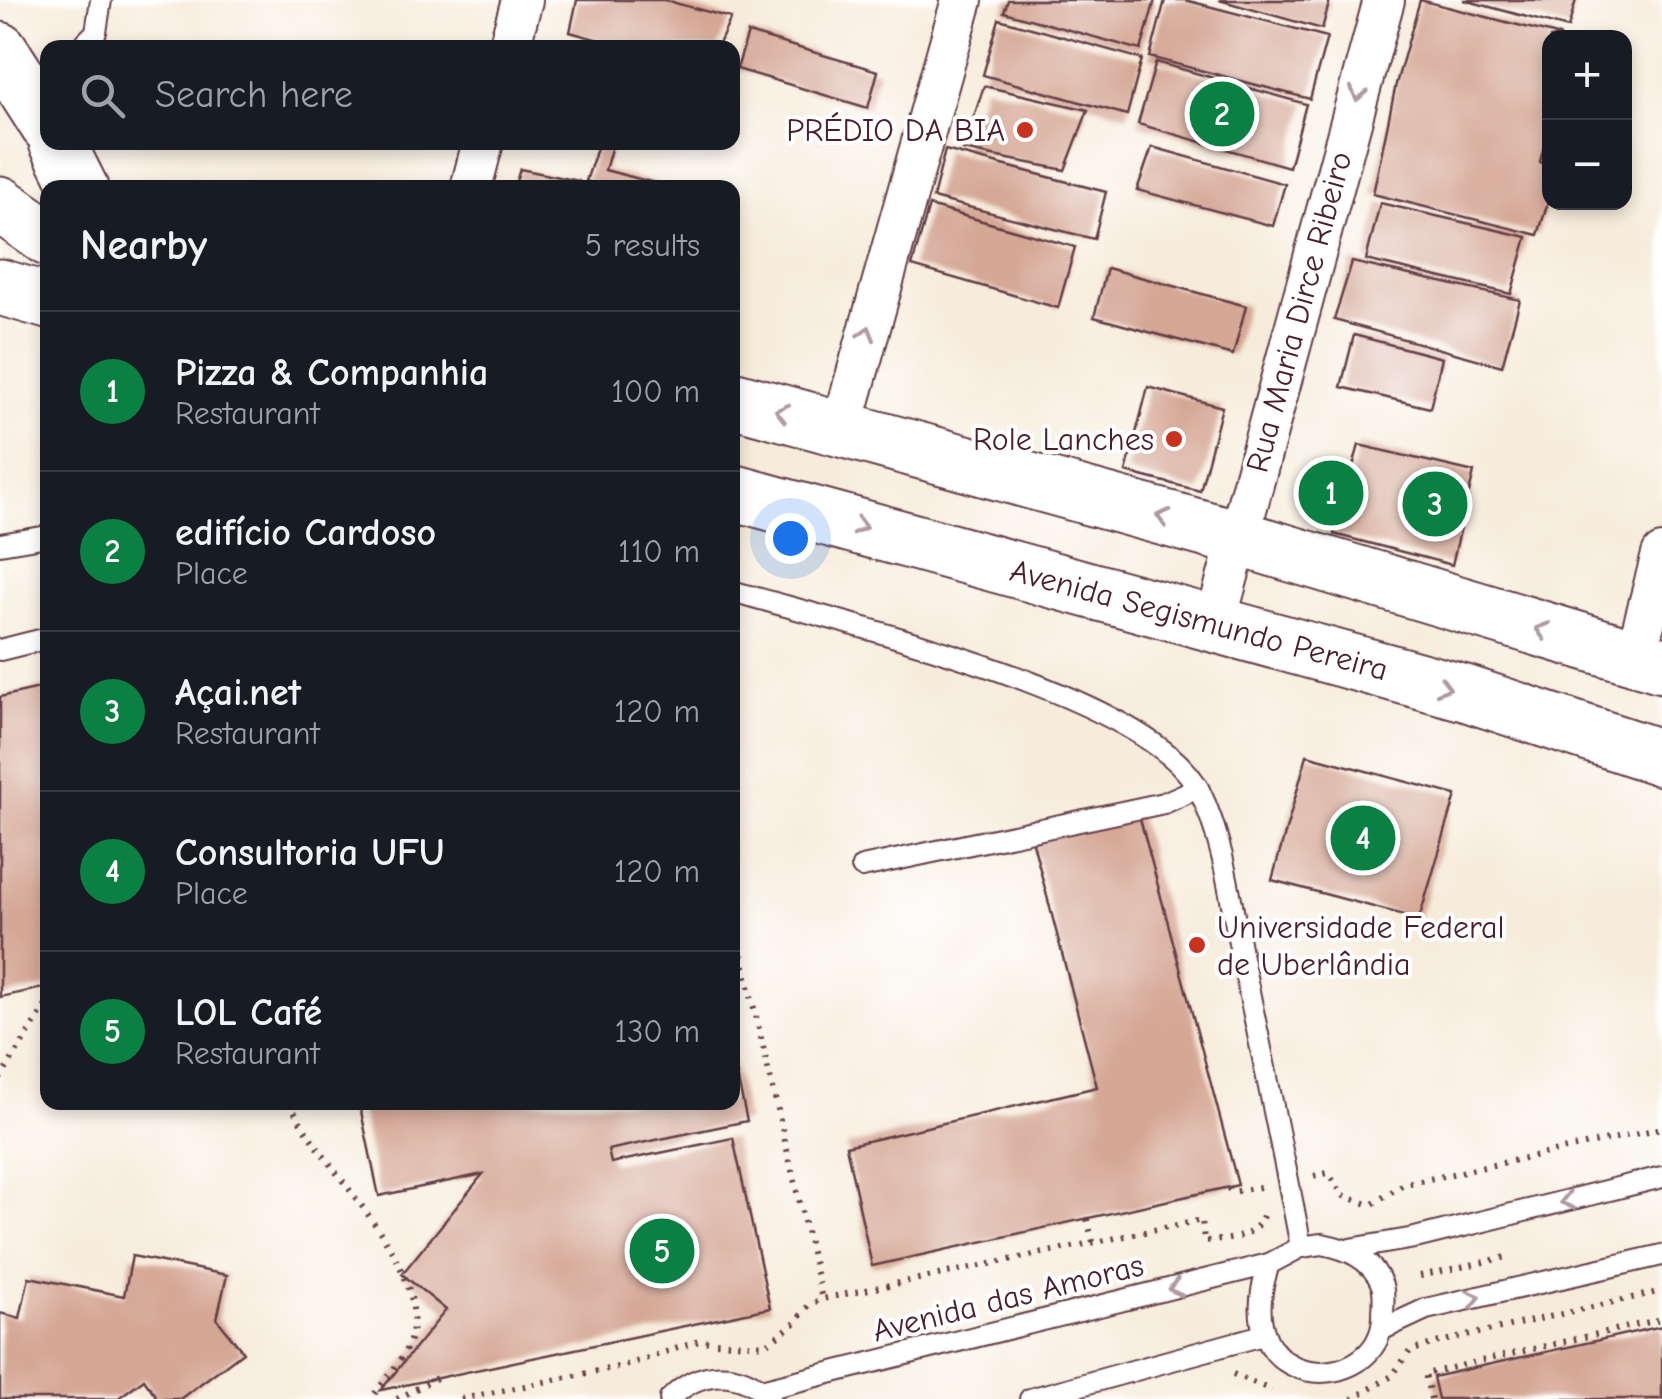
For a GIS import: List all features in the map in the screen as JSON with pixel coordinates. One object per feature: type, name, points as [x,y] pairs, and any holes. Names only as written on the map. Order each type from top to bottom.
[{"type":"main road","points":[[17,65],[40,110]]},
{"type":"main road","points":[[61,150],[76,180]]},
{"type":"main road","points":[[0,204],[40,232]]},
{"type":"main road","points":[[0,287],[40,299]]},
{"type":"main road","points":[[740,401],[1238,538],[1649,662]]},
{"type":"main road","name":"Avenida Segismundo Pereira","points":[[740,494],[1466,693],[1662,758]]},
{"type":"street","points":[[511,40],[522,0]]},
{"type":"street","points":[[842,428],[962,0]]},
{"type":"street","name":"Rua Maria Dirce Ribeiro","points":[[1216,624],[1384,0]]},
{"type":"street","points":[[473,180],[481,150]]},
{"type":"street","points":[[1649,662],[1662,555]]},
{"type":"lane","points":[[88,40],[96,32],[100,0]]},
{"type":"lane","points":[[0,544],[40,537]]},
{"type":"lane","points":[[740,592],[1016,676],[1098,709],[1165,752],[1198,788],[1222,863],[1301,1248]]},
{"type":"lane","points":[[0,650],[40,640]]},
{"type":"lane","points":[[862,867],[1164,803],[1198,788]]},
{"type":"lane","points":[[1662,1178],[1415,1238],[1350,1249],[1322,1244],[1301,1248],[1269,1264],[1257,1314],[1263,1335],[1276,1353],[1294,1366],[1328,1372],[1358,1361],[1383,1330],[1426,1309],[1662,1255]]},
{"type":"lane","points":[[1350,1249],[1375,1272],[1384,1290],[1383,1330]]},
{"type":"lane","name":"Avenida das Amoras","points":[[766,1394],[1269,1264]]},
{"type":"lane","points":[[1030,1399],[1263,1335]]},
{"type":"lane","points":[[670,1399],[700,1377],[721,1374],[742,1378],[766,1394]]},
{"type":"path","points":[[740,948],[822,1299]]},
{"type":"path","points":[[0,1079],[40,1015]]},
{"type":"path","points":[[295,1110],[387,1244],[410,1296],[414,1319],[410,1341],[371,1399]]},
{"type":"path","points":[[1372,1205],[1402,1185],[1662,1128]]},
{"type":"path","points":[[1228,1188],[1232,1192],[1260,1186]]},
{"type":"path","points":[[1087,1219],[1093,1242]]},
{"type":"path","points":[[461,1399],[626,1365],[699,1341],[765,1345],[794,1324],[809,1304],[822,1299],[1093,1242],[1202,1220],[1204,1241],[1239,1238]]},
{"type":"path","points":[[1352,1399],[1376,1388],[1410,1351],[1662,1291]]},
{"type":"path","points":[[1431,1399],[1425,1374],[1662,1319]]},
{"type":"path","points":[[1222,1372],[1240,1374],[1284,1395]]},
{"type":"path","points":[[397,1399],[442,1376]]},
{"type":"building","points":[[577,0],[664,0],[731,18],[721,40],[599,40],[570,32]]},
{"type":"building","points":[[1008,0],[1155,0],[1141,50],[1004,12]]},
{"type":"building","points":[[1165,0],[1185,0],[1327,37],[1310,99],[1150,57]]},
{"type":"building","points":[[1219,0],[1330,0],[1322,29]]},
{"type":"building","points":[[1420,0],[1542,31],[1540,162],[1542,210],[1546,210],[1538,235],[1373,194],[1396,84]]},
{"type":"building","points":[[1464,0],[1576,0],[1568,28]]},
{"type":"building","points":[[999,19],[1142,59],[1127,115],[983,75]]},
{"type":"building","points":[[748,33],[878,71],[868,108],[740,70]]},
{"type":"building","points":[[1156,62],[1306,104],[1289,167],[1138,124]]},
{"type":"building","name":"PRÉDIO DA BIA","points":[[984,86],[1088,110],[1065,170],[963,150]]},
{"type":"building","points":[[1152,147],[1285,184],[1273,226],[1137,190]]},
{"type":"building","points":[[596,150],[611,150],[605,170],[643,180],[586,180]]},
{"type":"building","points":[[945,150],[1106,192],[1094,239],[933,198]]},
{"type":"building","points":[[520,169],[574,180],[517,180]]},
{"type":"building","points":[[1380,203],[1527,237],[1511,294],[1366,260]]},
{"type":"building","points":[[929,206],[1075,247],[1058,308],[912,266]]},
{"type":"building","points":[[1352,262],[1520,300],[1502,366],[1334,320]]},
{"type":"building","points":[[1107,268],[1246,306],[1233,355],[1094,317]]},
{"type":"building","points":[[1354,335],[1442,358],[1430,408],[1341,387]]},
{"type":"building","name":"Role Lanches","points":[[1148,387],[1222,407],[1200,491],[1126,472]]},
{"type":"building","points":[[1359,445],[1474,472],[1452,565],[1334,534]]},
{"type":"building","points":[[40,688],[40,989],[0,997],[0,697]]},
{"type":"building","points":[[1307,755],[1456,795],[1419,919],[1272,880]]},
{"type":"building","points":[[1138,811],[1238,1185],[872,1266],[846,1146],[1097,1087],[1032,839]]},
{"type":"building","points":[[740,1089],[747,1121],[608,1150],[611,1163],[733,1138],[770,1308],[381,1390],[446,1310],[402,1274],[483,1174],[379,1196],[361,1110],[740,1110]]},
{"type":"building","points":[[132,1256],[227,1275],[217,1319],[243,1352],[180,1399],[158,1399],[144,1379],[117,1399],[0,1399],[0,1313],[20,1318],[29,1277],[124,1296]]},
{"type":"building","points":[[1662,1326],[1662,1399],[1438,1399],[1433,1377]]},
{"type":"place","name":"edifício Cardoso","points":[[1222,114]]},
{"type":"place","name":"PRÉDIO DA BIA","points":[[1025,130]]},
{"type":"place","name":"Role Lanches","points":[[1174,439]]},
{"type":"place","name":"Pizza & Companhia","points":[[1331,493]]},
{"type":"place","name":"Açai.net","points":[[1435,504]]},
{"type":"place","name":"Consultoria UFU","points":[[1363,838]]},
{"type":"place","name":"Universidade Federal de Uberlândia","points":[[1197,945]]},
{"type":"place","name":"LOL Café","points":[[662,1251]]}]
